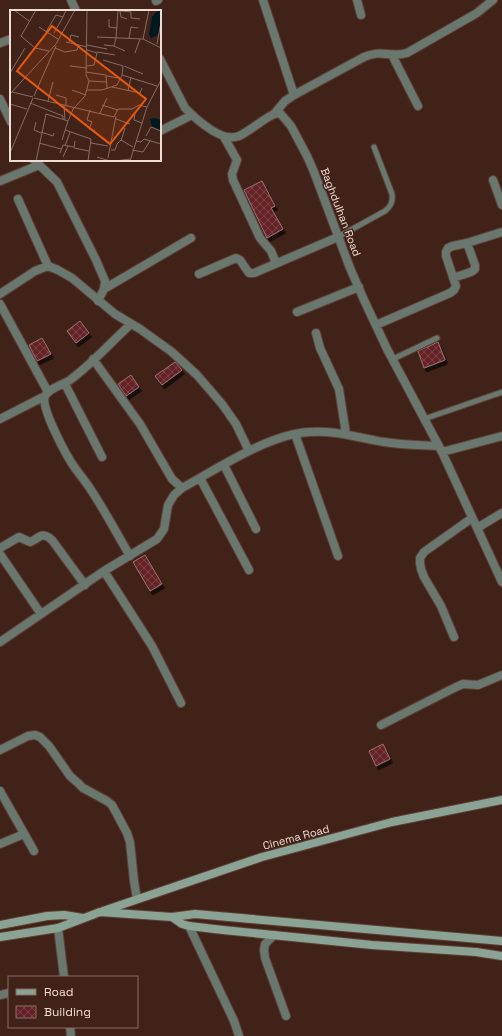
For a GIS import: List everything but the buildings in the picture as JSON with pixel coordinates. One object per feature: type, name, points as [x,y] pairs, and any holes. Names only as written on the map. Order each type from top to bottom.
[{"type":"main road","name":"Cinema Road","points":[[0,937],[58,928],[137,899],[278,853],[392,822],[502,800]]},
{"type":"main road","points":[[100,912],[172,917],[194,914],[502,941]]},
{"type":"main road","points":[[0,925],[47,916],[64,915],[83,918]]},
{"type":"main road","points":[[172,917],[182,924],[189,926],[372,945],[476,952],[502,956]]},
{"type":"street","points":[[71,0],[76,10]]},
{"type":"street","points":[[263,0],[294,95]]},
{"type":"street","points":[[357,0],[361,15]]},
{"type":"street","points":[[161,61],[185,108],[216,133],[231,138],[239,136],[274,114],[285,101],[294,95],[372,53],[381,52],[392,55],[400,55],[407,53],[477,13],[493,0]]},
{"type":"street","points":[[0,43],[10,39]]},
{"type":"street","points":[[392,55],[418,106]]},
{"type":"street","points":[[0,99],[10,120]]},
{"type":"street","name":"Baghdulhan Road","points":[[274,114],[280,113],[291,126],[314,172],[338,237],[376,325],[440,449],[502,582]]},
{"type":"street","points":[[161,130],[192,115]]},
{"type":"street","points":[[224,136],[237,160],[232,174],[233,180],[260,238],[271,250],[276,263]]},
{"type":"street","points":[[0,181],[37,163],[57,182],[104,276],[104,289],[98,301]]},
{"type":"street","points":[[493,180],[502,205]]},
{"type":"street","points":[[18,199],[48,266]]},
{"type":"street","points":[[376,325],[454,290],[456,286],[446,256],[448,248],[502,232]]},
{"type":"street","points":[[199,274],[236,258],[240,260],[249,273],[254,273],[338,237]]},
{"type":"street","points":[[104,289],[190,238]]},
{"type":"street","points":[[453,278],[472,272],[475,269],[467,243]]},
{"type":"street","points":[[0,294],[35,271],[48,266],[72,278],[115,314],[172,352],[197,375],[222,404],[236,424],[249,451]]},
{"type":"street","points":[[297,312],[359,287]]},
{"type":"street","points":[[0,304],[46,394],[44,402],[46,410],[65,451],[74,467],[91,489],[130,556]]},
{"type":"street","points":[[0,418],[65,384],[78,374],[131,324]]},
{"type":"street","points":[[316,333],[320,348],[339,389],[346,434]]},
{"type":"street","points":[[93,359],[140,424],[172,479],[182,488]]},
{"type":"street","points":[[65,384],[102,457]]},
{"type":"street","points":[[0,642],[104,571],[156,539],[164,529],[168,505],[174,495],[182,488],[249,451],[276,439],[295,434],[322,431],[385,442],[440,449],[502,436]]},
{"type":"street","points":[[295,434],[338,556]]},
{"type":"street","points":[[224,465],[256,529]]},
{"type":"street","points":[[200,478],[249,570]]},
{"type":"street","points":[[476,528],[502,513]]},
{"type":"street","points":[[454,637],[441,606],[424,577],[420,558],[424,552],[472,518]]},
{"type":"street","points":[[0,548],[19,537],[30,542],[44,535],[48,536],[85,585]]},
{"type":"street","points":[[0,554],[41,614]]},
{"type":"street","points":[[104,571],[152,646],[181,703]]},
{"type":"street","points":[[381,725],[463,684],[478,685],[502,674]]},
{"type":"street","points":[[0,750],[35,734],[48,746],[70,776],[83,788],[107,801],[112,806],[127,833],[130,842],[137,899]]},
{"type":"street","points":[[0,791],[34,851]]},
{"type":"street","points":[[0,844],[24,834]]},
{"type":"street","points":[[189,926],[234,1021],[239,1036]]},
{"type":"street","points":[[58,928],[64,976]]},
{"type":"street","points":[[274,935],[265,944],[265,958],[286,1016]]},
{"type":"lane","points":[[338,237],[390,207],[392,202],[392,194],[374,147]]},
{"type":"lane","points":[[393,359],[437,338]]},
{"type":"lane","points":[[424,418],[502,392]]}]
